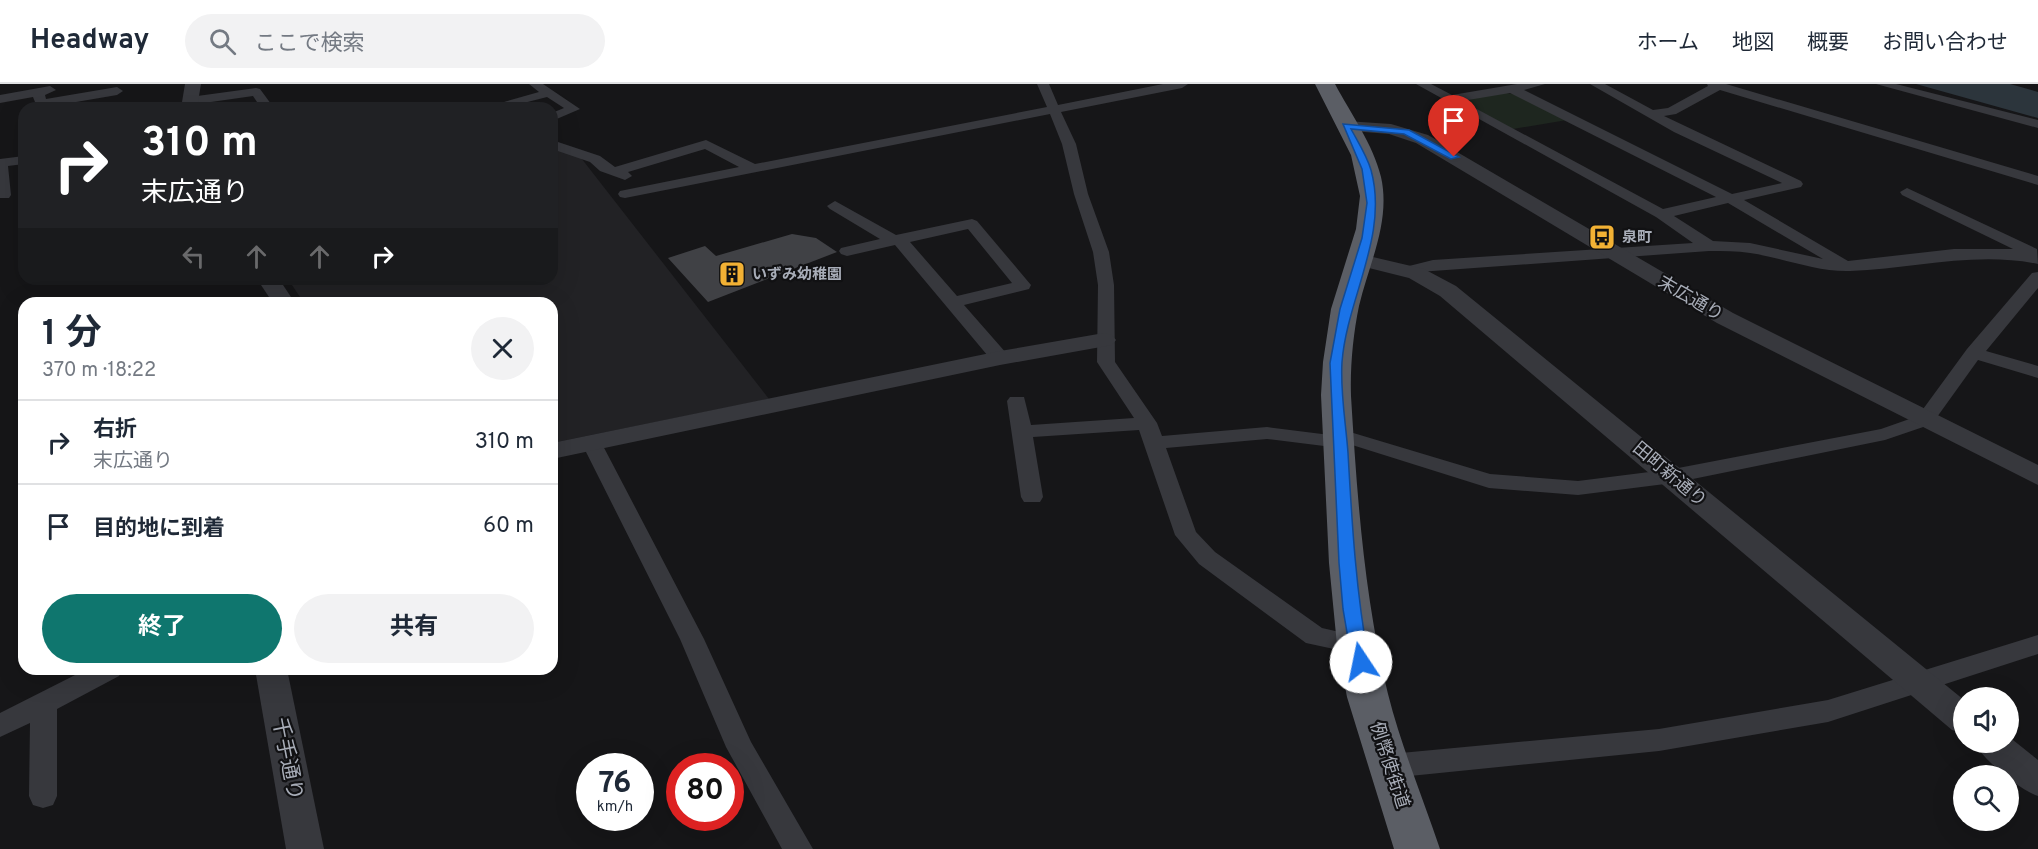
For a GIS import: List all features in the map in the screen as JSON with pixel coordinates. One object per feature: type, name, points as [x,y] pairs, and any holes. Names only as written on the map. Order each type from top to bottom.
[{"type":"highway","name":"例幣使街道","points":[[1325,84],[1366,169],[1371,192],[1367,238],[1345,309],[1336,363],[1347,563],[1357,645],[1368,697],[1417,849]]},
{"type":"street","points":[[0,99],[84,84]]},
{"type":"street","points":[[191,102],[194,84]]},
{"type":"street","points":[[535,84],[574,109],[558,115]]},
{"type":"street","points":[[1043,84],[1070,144],[1080,194],[1101,252],[1106,285],[1104,340],[1106,362],[1151,433],[1186,535],[1207,558],[1252,593],[1315,636],[1357,645]]},
{"type":"street","points":[[625,194],[1182,84]]},
{"type":"street","points":[[1422,84],[1660,214],[1709,246]]},
{"type":"street","points":[[1450,99],[1539,84]]},
{"type":"street","points":[[1596,84],[1796,184],[1733,200],[1660,214]]},
{"type":"street","points":[[1882,84],[2038,124]]},
{"type":"street","points":[[1652,114],[1671,111],[1715,85],[2038,181]]},
{"type":"street","points":[[1512,88],[1733,200],[1849,266]]},
{"type":"street","points":[[53,102],[117,91]]},
{"type":"street","points":[[38,92],[40,102]]},
{"type":"street","points":[[205,102],[256,92],[264,102]]},
{"type":"street","points":[[518,102],[549,93]]},
{"type":"street","name":"末広通り","points":[[1346,126],[1391,129],[1422,139],[1725,318],[2038,476]]},
{"type":"street","points":[[613,172],[706,144],[753,169]]},
{"type":"street","points":[[558,146],[595,159],[613,172],[669,186]]},
{"type":"street","points":[[4,195],[1,163],[18,161]]},
{"type":"street","points":[[1907,192],[2032,253],[2035,258]]},
{"type":"street","points":[[835,206],[896,240],[1000,358]]},
{"type":"street","points":[[847,251],[972,224],[1023,285],[953,302]]},
{"type":"street","points":[[1411,270],[1433,265],[1709,246],[1750,248],[1818,263],[1849,266],[1954,254],[2014,254],[2035,258]]},
{"type":"street","name":"田町新通り","points":[[1360,260],[1411,270],[1448,291],[1953,711]]},
{"type":"street","points":[[1022,432],[1267,433],[1340,439],[1489,481],[1514,484],[1599,487],[1673,476],[1886,434],[1925,420],[1974,353],[2038,277]]},
{"type":"street","points":[[558,450],[1000,358],[1104,340]]},
{"type":"street","points":[[1974,353],[2038,372]]},
{"type":"street","points":[[1017,401],[1032,497]]},
{"type":"street","points":[[591,442],[692,639],[740,747],[798,849]]},
{"type":"street","points":[[1390,766],[1659,740],[1828,711],[2038,644]]},
{"type":"street","points":[[0,726],[99,675]]},
{"type":"street","name":"千手通り","points":[[272,675],[305,849]]},
{"type":"street","points":[[43,796],[44,705]]},
{"type":"street","points":[[2004,753],[2038,781]]},
{"type":"shaded area","points":[[1916,84],[2010,84],[2038,92],[2038,118]]},
{"type":"shaded area","points":[[1506,93],[1517,95],[1567,120],[1513,129],[1465,104],[1466,99]]},
{"type":"shaded area","points":[[558,149],[578,154],[769,399],[558,442],[558,297],[300,297],[292,285],[558,285]]},
{"type":"building","name":"いずみ幼稚園","points":[[792,234],[816,238],[837,252],[708,302],[668,258],[705,246],[716,256]]},
{"type":"place","name":"泉町","points":[[1602,237]]},
{"type":"place","name":"いずみ幼稚園","points":[[732,274]]},
{"type":"route","points":[[1361,662],[1351,609],[1347,563],[1336,363],[1345,309],[1367,238],[1372,203],[1370,179],[1346,126],[1406,132],[1454,157]]}]
